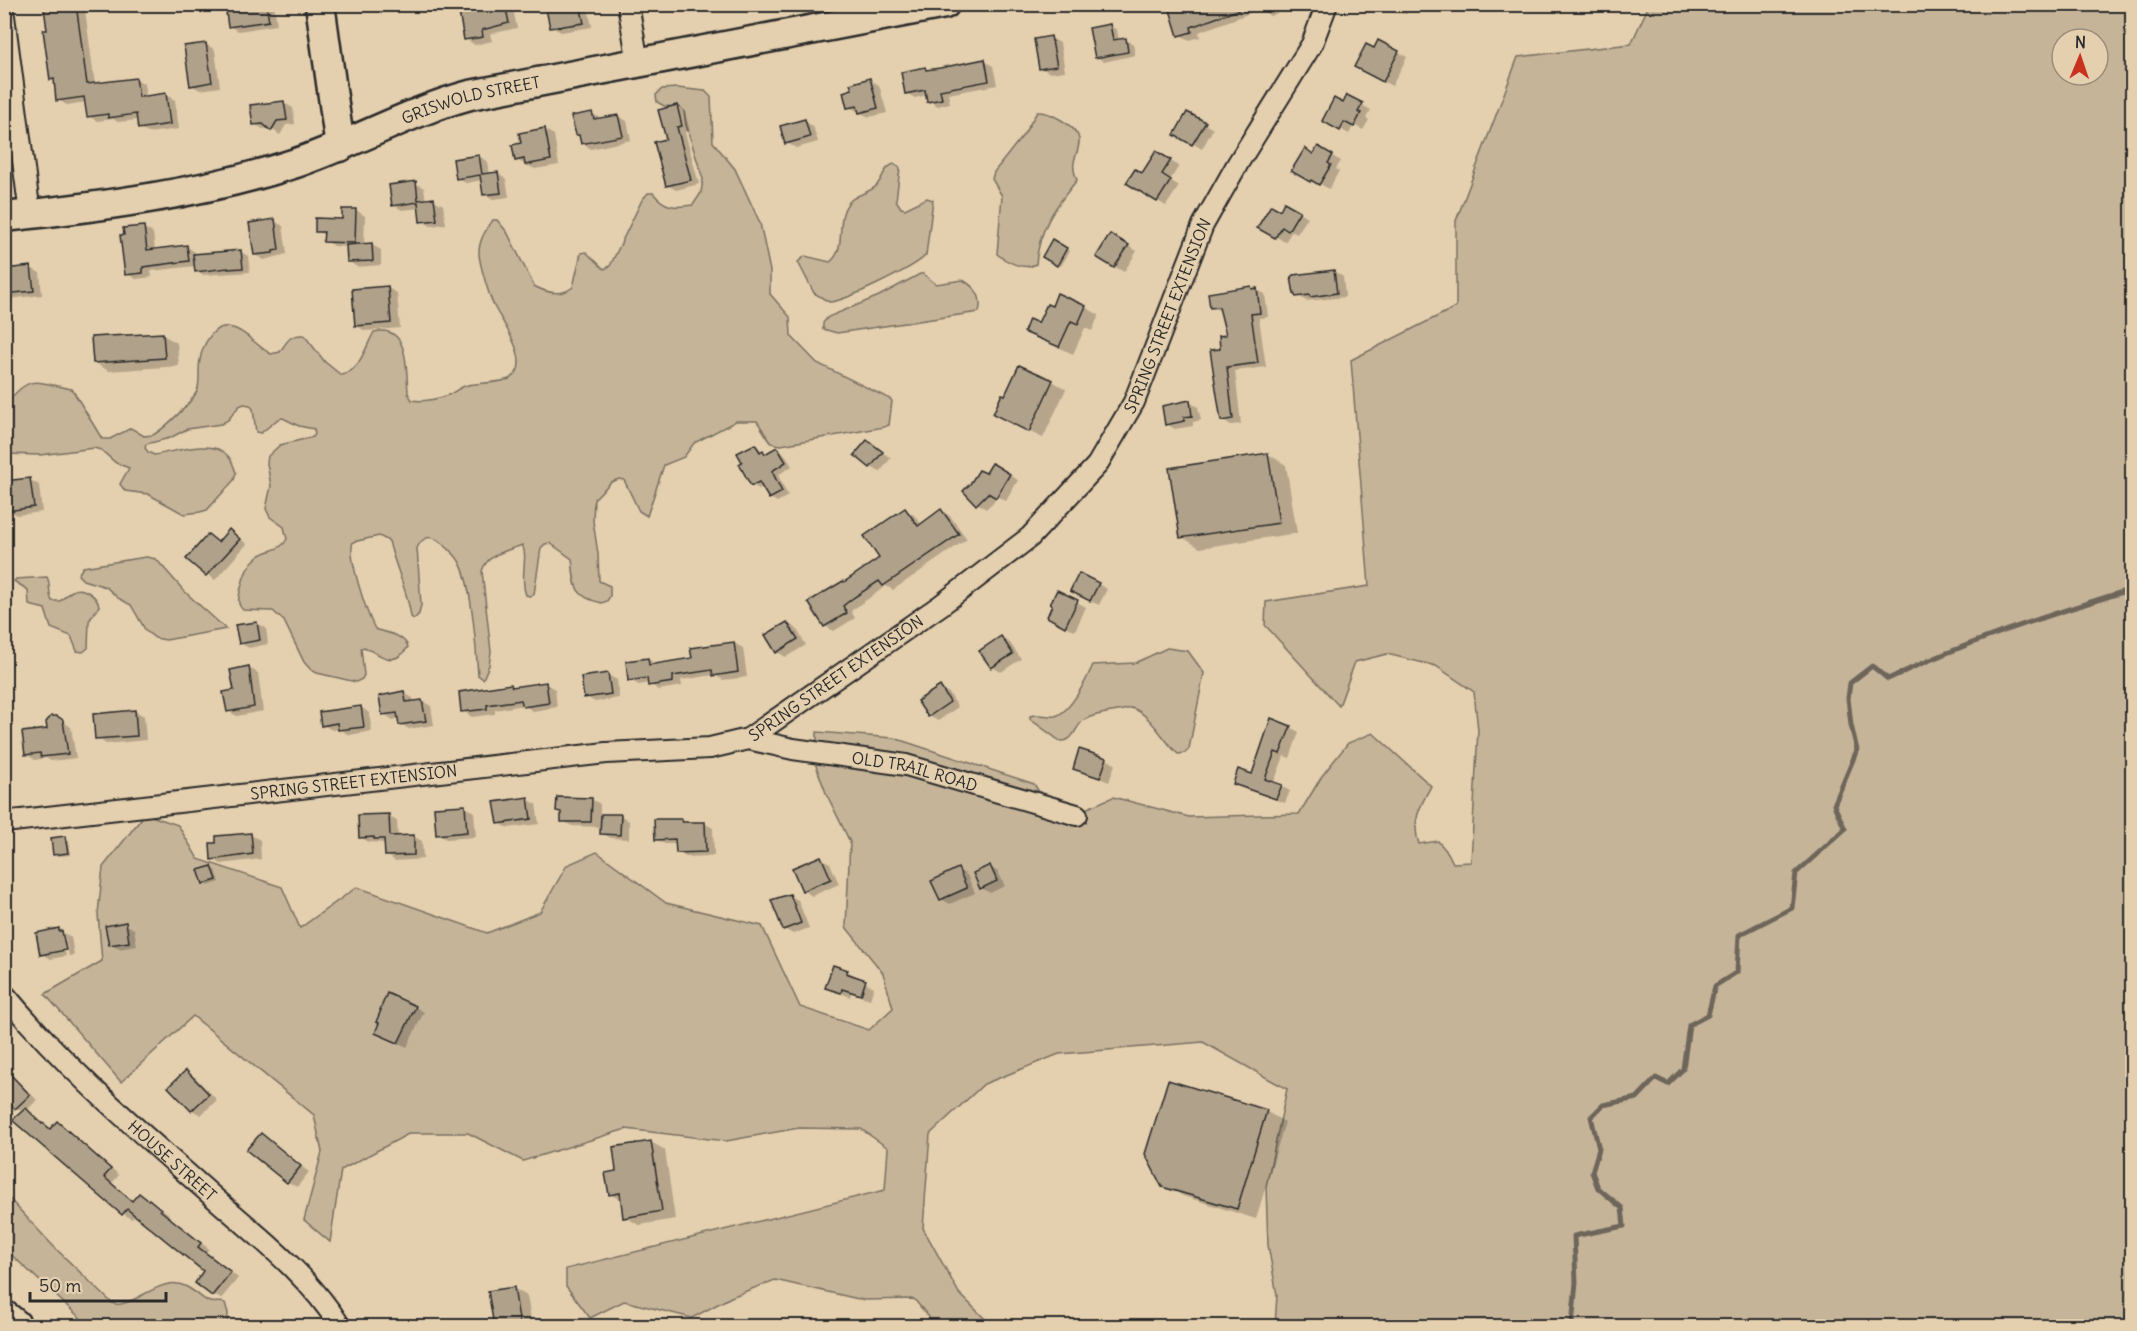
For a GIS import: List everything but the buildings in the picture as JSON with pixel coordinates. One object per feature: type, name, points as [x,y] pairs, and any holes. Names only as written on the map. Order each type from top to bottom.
[{"type":"highway","points":[[4,1318],[14,1326]]},
{"type":"main road","points":[[320,4],[340,147]]},
{"type":"main road","name":"GRISWOLD STREET","points":[[17,216],[118,203],[233,180],[294,164],[452,100],[945,4]]},
{"type":"street","points":[[628,4],[639,63]]},
{"type":"street","name":"SPRING STREET EXTENSION","points":[[4,822],[606,753],[710,748],[748,739],[941,605],[1030,537],[1097,465],[1134,402],[1203,225],[1238,163],[1312,44],[1327,4]]},
{"type":"street","points":[[4,16],[17,216]]},
{"type":"street","name":"OLD TRAIL ROAD","points":[[748,739],[793,749],[906,765],[1077,815]]},
{"type":"street","name":"HOUSE STREET","points":[[4,994],[51,1049],[84,1082],[297,1274],[322,1301],[340,1326]]},
{"type":"shaded area","points":[[1649,5],[2132,5],[2132,1326],[1275,1326],[1277,1295],[1268,1245],[1266,1187],[1287,1089],[1203,1042],[1059,1054],[984,1084],[930,1134],[923,1228],[959,1293],[992,1326],[930,1326],[929,1317],[914,1299],[863,1300],[775,1280],[731,1297],[692,1318],[624,1301],[590,1318],[566,1286],[566,1269],[885,1190],[888,1148],[861,1129],[799,1128],[726,1141],[626,1129],[523,1161],[468,1133],[410,1133],[341,1170],[330,1242],[304,1220],[322,1152],[314,1115],[193,1016],[121,1082],[45,994],[102,961],[98,914],[103,867],[145,814],[178,825],[198,859],[282,887],[300,928],[357,887],[487,933],[540,912],[567,865],[597,852],[666,903],[762,926],[800,1007],[869,1030],[893,1008],[883,973],[846,927],[850,842],[826,793],[816,766],[817,732],[894,738],[1034,784],[1058,821],[1113,797],[1189,817],[1299,814],[1322,776],[1348,743],[1373,733],[1431,786],[1420,807],[1416,821],[1419,844],[1438,841],[1453,863],[1471,862],[1478,730],[1474,692],[1436,666],[1387,654],[1355,662],[1339,706],[1265,625],[1266,602],[1369,586],[1351,360],[1456,307],[1456,221],[1518,57],[1631,44]]},
{"type":"shaded area","points":[[662,89],[705,91],[711,97],[713,142],[735,169],[760,223],[770,271],[770,294],[790,317],[791,336],[817,363],[890,399],[892,401],[889,425],[781,445],[771,443],[757,421],[736,421],[694,443],[684,457],[664,465],[647,516],[639,511],[624,480],[611,482],[594,499],[593,521],[599,581],[610,586],[610,596],[607,601],[602,603],[580,593],[575,582],[572,559],[550,543],[541,548],[534,594],[530,596],[526,595],[524,588],[525,555],[522,545],[493,557],[482,571],[491,652],[483,679],[478,675],[473,616],[463,571],[452,552],[432,538],[421,542],[417,548],[421,605],[419,614],[414,619],[411,617],[389,541],[379,536],[353,542],[355,572],[375,629],[399,637],[408,647],[393,659],[364,647],[361,648],[364,675],[356,682],[311,670],[304,662],[284,621],[273,611],[243,610],[239,602],[239,594],[249,566],[259,556],[278,548],[287,539],[284,527],[270,517],[266,509],[271,486],[268,456],[280,445],[313,437],[314,429],[299,426],[283,418],[278,419],[261,433],[256,432],[253,409],[250,405],[244,404],[221,424],[187,429],[170,438],[146,444],[145,448],[154,455],[203,447],[222,451],[231,460],[236,473],[234,480],[207,510],[184,514],[148,494],[125,491],[120,484],[129,468],[116,463],[101,450],[94,448],[40,455],[5,454],[5,406],[21,388],[34,382],[72,389],[102,439],[110,439],[131,428],[144,436],[153,435],[179,413],[196,393],[203,349],[213,333],[222,327],[240,331],[271,354],[280,352],[292,337],[304,335],[325,362],[341,375],[353,369],[357,364],[374,332],[386,331],[394,335],[404,351],[408,393],[412,400],[436,399],[465,386],[509,379],[516,373],[519,364],[518,354],[492,301],[482,271],[479,248],[485,231],[493,220],[497,220],[507,232],[534,286],[544,291],[559,293],[573,287],[581,253],[586,252],[604,269],[610,266],[642,200],[648,193],[653,193],[662,202],[671,206],[693,205],[701,193],[703,179],[686,125],[684,111],[680,107],[664,106],[657,102],[656,95]]},
{"type":"shaded area","points":[[1037,112],[1062,120],[1077,134],[1079,145],[1074,167],[1077,180],[1062,199],[1044,229],[1036,264],[1026,267],[1011,263],[997,254],[1002,196],[992,179],[994,172],[1024,134]]},
{"type":"shaded area","points":[[894,164],[900,168],[896,200],[901,208],[905,209],[927,198],[933,200],[926,255],[879,283],[829,302],[814,293],[798,262],[805,256],[830,262],[838,250],[842,217],[849,202],[874,188],[886,170]]},
{"type":"shaded area","points":[[920,274],[936,284],[963,280],[972,286],[979,297],[979,312],[837,333],[823,329],[823,323],[828,317],[879,296]]},
{"type":"shaded area","points":[[146,557],[156,559],[185,592],[226,629],[166,640],[155,638],[146,631],[131,605],[118,598],[106,587],[83,580],[78,575],[83,567]]},
{"type":"shaded area","points":[[47,577],[52,601],[60,601],[72,591],[80,589],[88,592],[98,602],[99,606],[89,621],[88,648],[83,652],[77,651],[71,636],[51,628],[45,609],[29,605],[28,590],[14,581]]},
{"type":"shaded area","points":[[1167,648],[1188,651],[1204,673],[1189,749],[1185,753],[1178,754],[1144,715],[1131,708],[1089,717],[1081,723],[1072,737],[1065,741],[1060,741],[1030,719],[1033,715],[1061,714],[1077,695],[1093,665],[1135,663]]},
{"type":"shaded area","points":[[4,1193],[55,1248],[112,1303],[124,1303],[162,1286],[180,1284],[190,1288],[209,1302],[225,1303],[228,1313],[227,1326],[89,1326],[5,1249]]},
{"type":"waterway","points":[[1572,1326],[1576,1282],[1574,1236],[1624,1226],[1622,1208],[1598,1188],[1592,1172],[1599,1149],[1591,1117],[1603,1105],[1637,1098],[1656,1078],[1668,1084],[1683,1069],[1689,1025],[1708,1015],[1715,986],[1737,972],[1739,935],[1792,908],[1796,873],[1845,829],[1834,805],[1857,750],[1848,698],[1850,683],[1872,666],[1888,679],[1978,641],[2132,589]]}]
